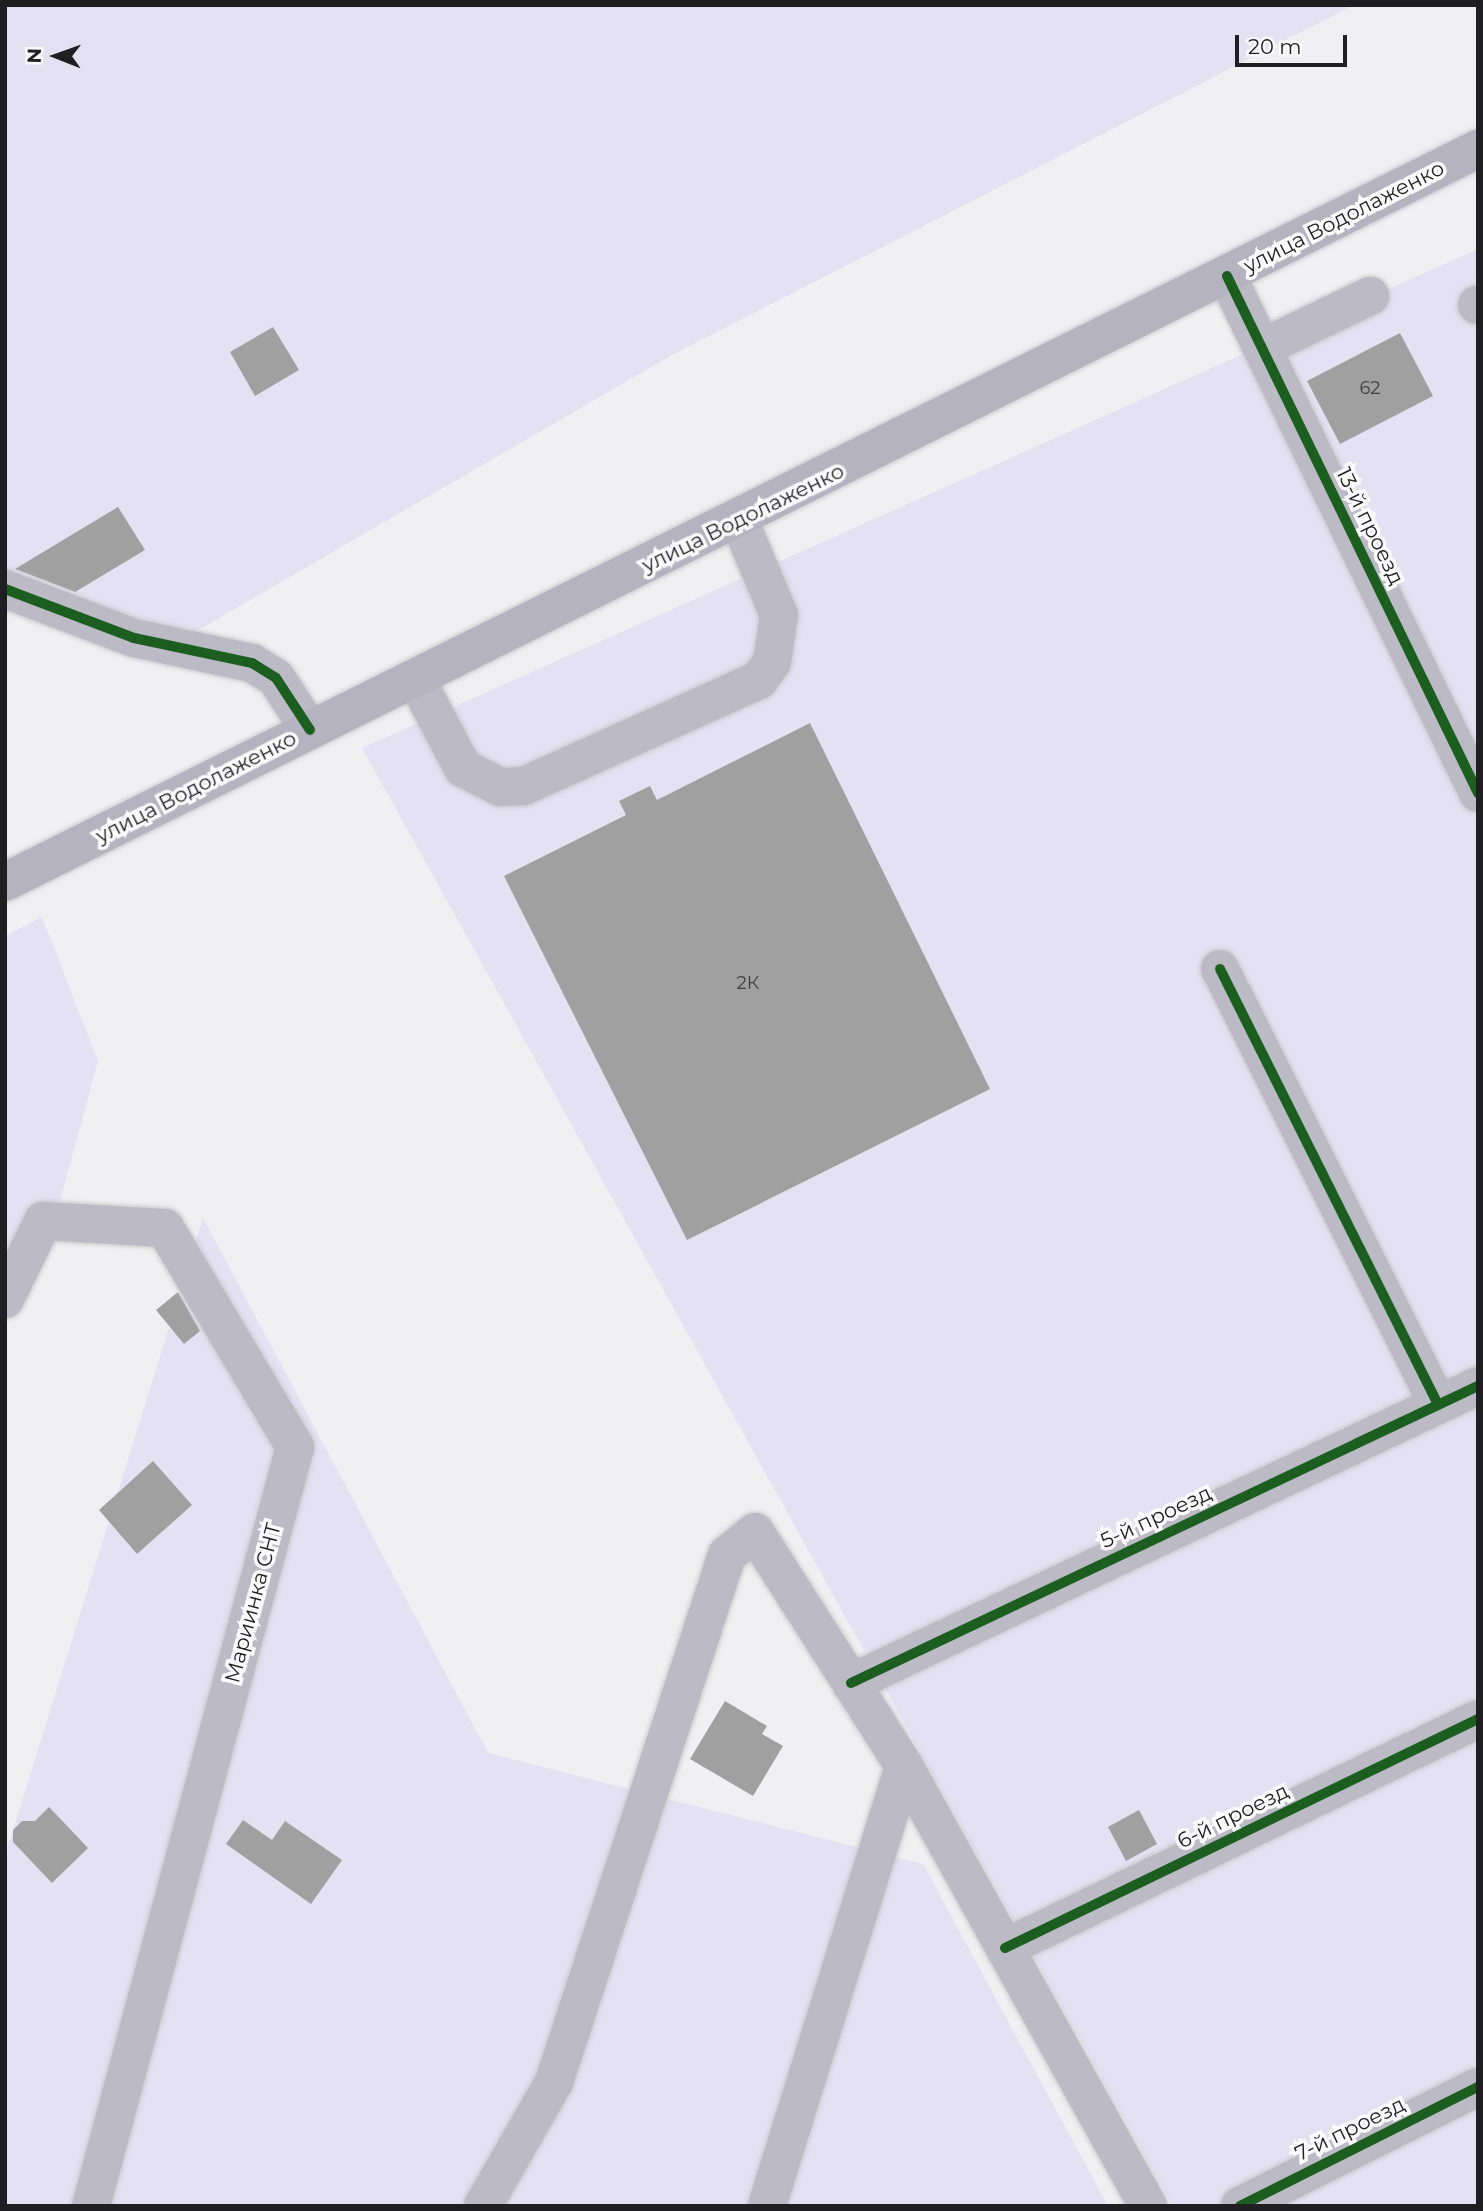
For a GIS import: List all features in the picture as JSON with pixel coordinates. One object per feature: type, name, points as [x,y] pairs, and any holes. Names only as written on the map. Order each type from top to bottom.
[{"type":"main road","name":"улица Водолаженко","points":[[5,882],[739,520],[1478,149]]},
{"type":"street","name":"13-й проезд","points":[[1227,276],[1478,793]]},
{"type":"street","points":[[1262,348],[1370,296]]},
{"type":"street","points":[[416,679],[464,768],[500,787],[524,786],[759,680],[772,662],[779,615],[739,520]]},
{"type":"street","points":[[5,589],[134,638],[252,663],[276,678],[310,730]]},
{"type":"street","points":[[1220,969],[1438,1405]]},
{"type":"street","name":"Мариинка СНТ","points":[[5,1299],[43,1221],[165,1228],[295,1447],[92,2206]]},
{"type":"street","name":"5-й проезд","points":[[851,1683],[1478,1386]]},
{"type":"street","points":[[483,2206],[555,2082],[727,1555],[755,1532],[904,1766],[1148,2206]]},
{"type":"street","name":"6-й проезд","points":[[1005,1948],[1478,1719]]},
{"type":"street","points":[[767,2206],[904,1766]]},
{"type":"street","name":"7-й проезд","points":[[1240,2206],[1478,2087]]},
{"type":"shaded area","points":[[5,5],[1354,5],[672,355],[150,658],[5,604]]},
{"type":"shaded area","points":[[1478,249],[1478,2206],[1173,2206],[362,748]]},
{"type":"shaded area","points":[[42,917],[98,1061],[45,1256],[5,1276],[5,936]]},
{"type":"shaded area","points":[[203,1218],[488,1753],[923,1864],[1108,2206],[5,2206],[5,1856]]},
{"type":"building","points":[[273,327],[299,370],[255,396],[230,352]]},
{"type":"building","points":[[1400,333],[1433,396],[1340,444],[1307,381]]},
{"type":"building","points":[[118,507],[145,550],[75,592],[15,569]]},
{"type":"building","points":[[810,723],[990,1089],[687,1240],[504,876],[626,815],[619,801],[650,786],[657,800]]},
{"type":"building","points":[[178,1292],[200,1331],[184,1344],[156,1310]]},
{"type":"building","points":[[153,1461],[192,1505],[137,1554],[99,1510]]},
{"type":"building","points":[[725,1701],[767,1726],[762,1734],[783,1746],[753,1796],[690,1759]]},
{"type":"building","points":[[49,1807],[88,1848],[52,1883],[13,1842],[13,1830],[22,1821],[35,1821]]},
{"type":"building","points":[[1139,1810],[1157,1844],[1126,1861],[1108,1827]]},
{"type":"building","points":[[243,1820],[272,1840],[285,1821],[342,1860],[311,1904],[226,1844]]},
{"type":"cycle path","points":[[1227,276],[1478,793]]},
{"type":"cycle path","points":[[5,589],[134,638],[252,663],[276,678],[310,730]]},
{"type":"cycle path","points":[[1220,969],[1438,1405]]},
{"type":"cycle path","points":[[851,1683],[1478,1386]]},
{"type":"cycle path","points":[[1005,1948],[1478,1719]]},
{"type":"cycle path","points":[[1240,2206],[1478,2087]]}]
